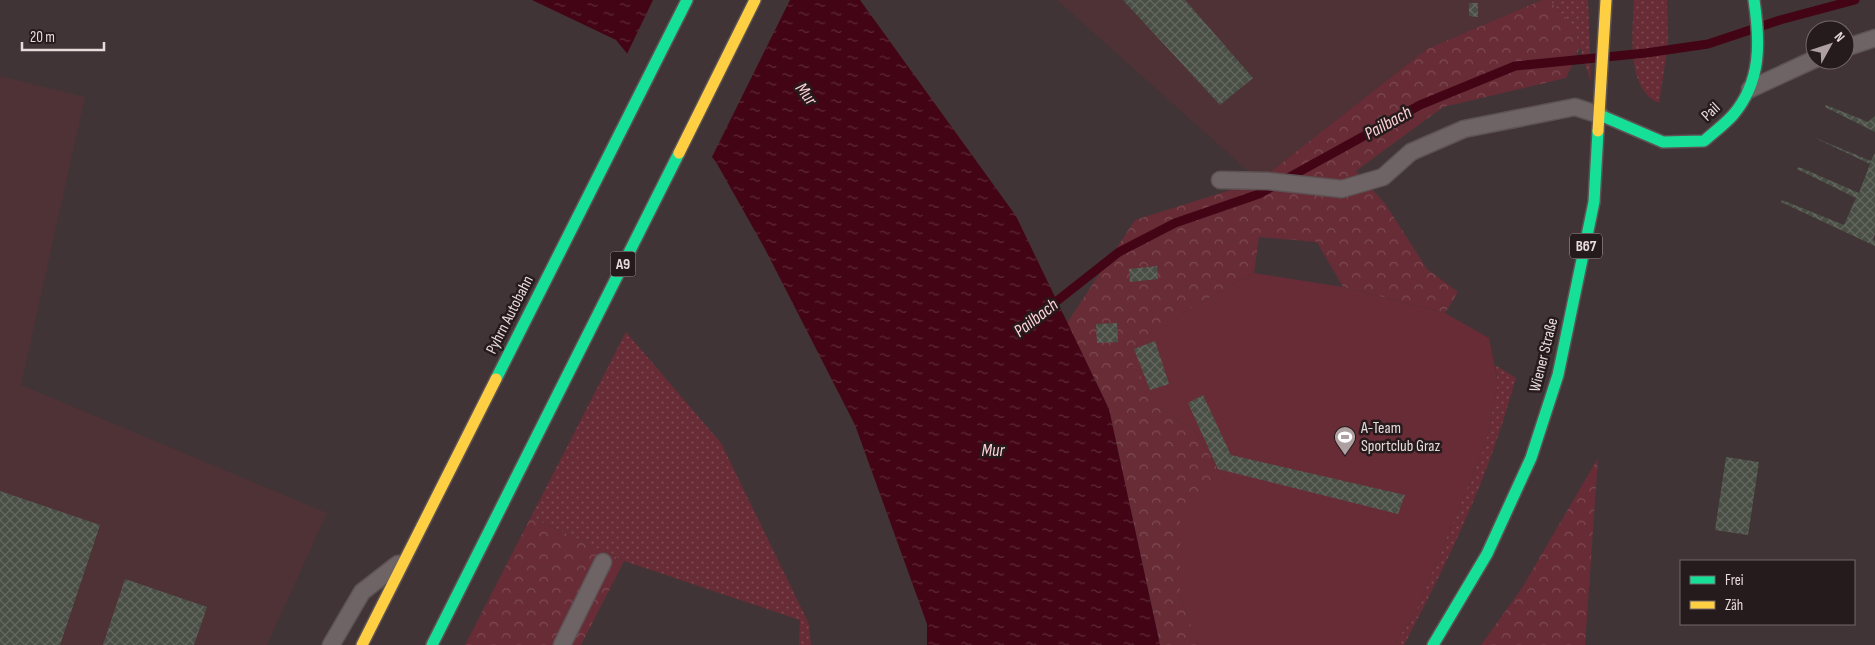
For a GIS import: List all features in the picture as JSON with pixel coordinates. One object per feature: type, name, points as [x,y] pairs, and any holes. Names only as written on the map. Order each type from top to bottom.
[{"type":"main road","name":"Pyhrn Autobahn","points":[[362,645],[687,0]]},
{"type":"main road","name":"A9","points":[[432,645],[755,0]]},
{"type":"main road","name":"Wiener Straße","points":[[1433,645],[1487,554],[1531,458],[1558,375],[1594,202],[1606,0]]},
{"type":"main road","name":"Pail","points":[[1600,115],[1663,142],[1704,141],[1733,115],[1750,89],[1757,64],[1759,35],[1754,0]]},
{"type":"lane","points":[[1855,45],[1875,38]]},
{"type":"lane","points":[[1750,89],[1805,64]]},
{"type":"lane","points":[[1220,180],[1268,181],[1342,189],[1383,177],[1411,152],[1464,129],[1575,107],[1600,115]]},
{"type":"lane","points":[[331,645],[362,592],[404,560]]},
{"type":"lane","points":[[562,645],[604,562]]},
{"type":"shaded area","points":[[1057,0],[1542,0],[1427,49],[1259,181]]},
{"type":"shaded area","points":[[0,76],[85,97],[21,385],[327,513],[267,645],[0,645]]},
{"type":"green space","points":[[1542,0],[1549,0],[1573,25],[1580,47],[1566,78],[1443,107],[1356,171],[1386,205],[1427,269],[1458,292],[1445,313],[1343,287],[1317,242],[1259,237],[1254,273],[1181,314],[1162,410],[1194,430],[1225,481],[1180,595],[1198,645],[1160,645],[1109,409],[1067,323],[1135,220],[1259,181],[1427,49]]},
{"type":"green space","points":[[1549,0],[1588,0],[1591,82],[1573,25]]},
{"type":"green space","points":[[1634,0],[1667,0],[1668,44],[1659,103],[1648,96],[1636,72],[1633,57]]},
{"type":"green space","name":"A-Team Sportclub Graz","points":[[1254,273],[1343,287],[1445,313],[1489,338],[1498,383],[1486,443],[1414,616],[1393,645],[1198,645],[1180,595],[1180,515],[1225,481],[1194,430],[1162,410],[1129,358],[1181,314]]},
{"type":"green space","points":[[626,332],[721,443],[809,624],[811,645],[799,645],[800,620],[624,561],[531,517]]},
{"type":"green space","points":[[1495,365],[1516,378],[1489,463],[1455,542],[1404,645],[1393,645],[1414,616],[1486,443],[1498,383]]},
{"type":"green space","points":[[1598,458],[1585,645],[1481,645],[1522,588]]},
{"type":"green space","points":[[531,517],[624,561],[581,645],[465,645]]},
{"type":"water","name":"Mur","points":[[532,0],[860,0],[1016,216],[1109,409],[1160,645],[927,645],[927,624],[855,425],[765,249],[716,162],[616,40]]},
{"type":"pier","points":[[653,0],[790,0],[711,159],[626,56]]},
{"type":"building","points":[[1123,0],[1185,0],[1253,78],[1220,105]]},
{"type":"building","points":[[1469,3],[1478,3],[1478,17],[1469,16]]},
{"type":"building","points":[[1826,105],[1868,122],[1875,116],[1875,132],[1825,107]]},
{"type":"building","points":[[1813,137],[1871,161],[1875,153],[1875,234],[1873,239],[1875,246],[1781,202],[1782,200],[1844,225],[1856,198],[1797,169],[1799,167],[1859,193],[1870,164]]},
{"type":"building","points":[[1157,266],[1158,279],[1130,282],[1129,269]]},
{"type":"building","points":[[1117,323],[1118,342],[1097,343],[1096,324]]},
{"type":"building","points":[[1155,341],[1169,384],[1150,390],[1134,349]]},
{"type":"building","points":[[1203,395],[1231,455],[1405,495],[1398,514],[1218,469],[1188,403]]},
{"type":"building","points":[[1726,457],[1759,462],[1748,535],[1715,530]]},
{"type":"building","points":[[0,491],[100,525],[60,645],[0,645]]},
{"type":"building","points":[[125,579],[207,607],[194,645],[103,645]]},
{"type":"waterway","name":"Pailbach","points":[[1048,308],[1119,252],[1175,223],[1259,194],[1420,105],[1515,66],[1646,53],[1708,44],[1780,20],[1855,0]]},
{"type":"traffic: fast","points":[[496,379],[687,0]]},
{"type":"traffic: fast","points":[[1600,115],[1663,142],[1704,141],[1733,115],[1742,102],[1754,74],[1758,45],[1754,0]]},
{"type":"traffic: fast","points":[[1433,645],[1487,554],[1531,458],[1558,375],[1594,202],[1598,131]]},
{"type":"traffic: fast","points":[[432,645],[679,153]]},
{"type":"traffic: slow","points":[[679,153],[755,0]]},
{"type":"traffic: slow","points":[[1598,131],[1606,0]]},
{"type":"traffic: slow","points":[[362,645],[496,379]]},
{"type":"place","name":"A-Team Sportclub Graz","points":[[1345,456]]}]
